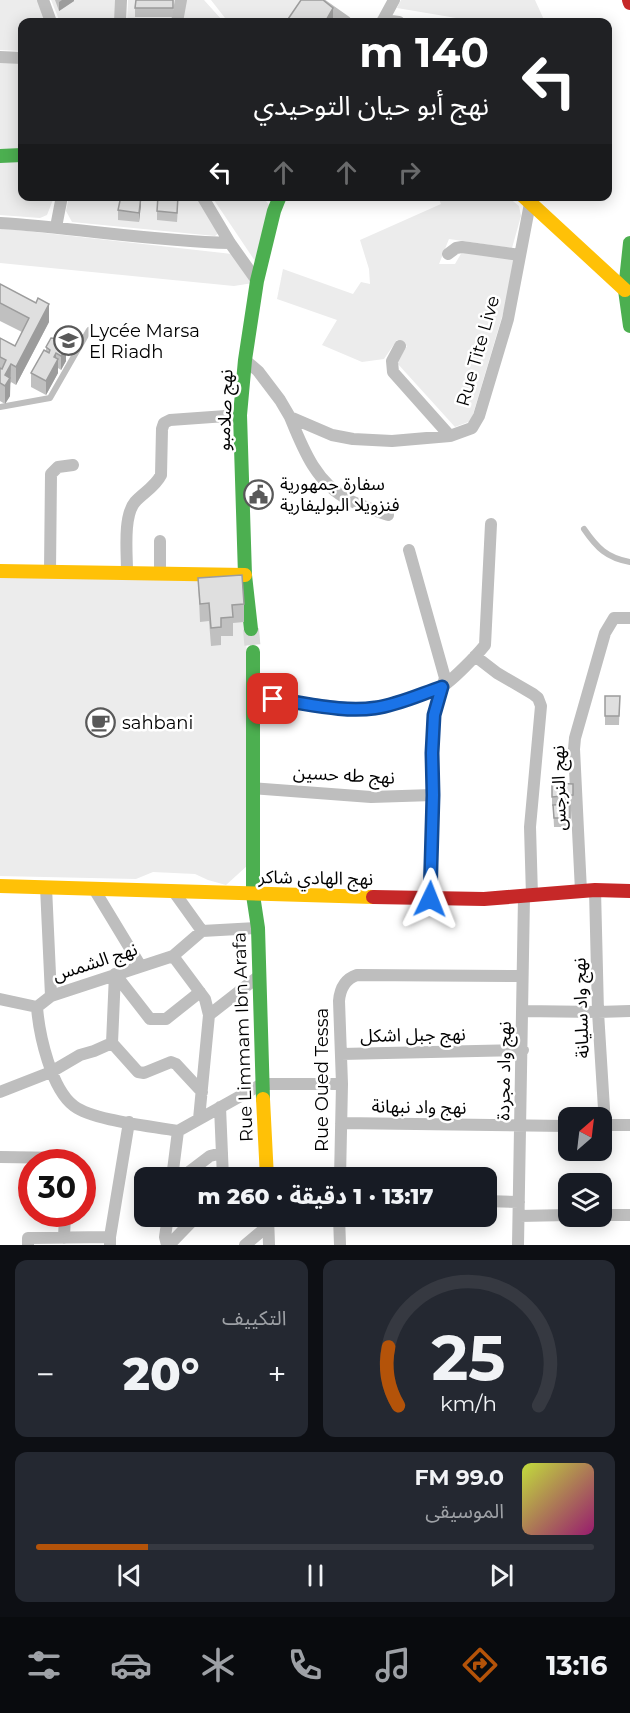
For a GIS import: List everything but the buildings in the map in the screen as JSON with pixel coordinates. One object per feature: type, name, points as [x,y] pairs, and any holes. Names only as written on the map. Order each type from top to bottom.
[{"type":"street","points":[[43,0],[50,18]]},
{"type":"street","points":[[120,18],[121,0]]},
{"type":"street","points":[[178,18],[181,0]]},
{"type":"street","points":[[315,0],[340,18]]},
{"type":"street","points":[[384,18],[394,0]]},
{"type":"street","points":[[0,57],[18,58]]},
{"type":"street","points":[[0,156],[18,155]]},
{"type":"street","points":[[56,227],[61,201]]},
{"type":"street","points":[[205,201],[230,243],[257,281]]},
{"type":"street","name":"نهج صلامبو","points":[[251,629],[245,575],[240,415],[245,360],[257,281],[275,201]]},
{"type":"street","name":"Rue Tite Live","points":[[290,417],[332,435],[353,439],[392,441],[450,436],[472,428],[479,416],[508,319],[528,201]]},
{"type":"street","points":[[531,201],[625,290]]},
{"type":"street","points":[[0,223],[172,240],[230,243]]},
{"type":"street","points":[[630,243],[625,290],[630,326]]},
{"type":"street","points":[[448,254],[462,247],[520,255]]},
{"type":"street","points":[[400,346],[392,361],[393,372],[450,436]]},
{"type":"street","points":[[245,360],[258,370],[280,400],[290,417],[307,459],[325,482],[348,499],[388,515]]},
{"type":"street","points":[[127,571],[128,516],[134,503],[158,481],[161,475],[162,429],[165,423],[170,420],[240,415]]},
{"type":"street","points":[[50,572],[51,474],[58,466],[73,465]]},
{"type":"street","points":[[253,697],[369,709],[442,687],[475,656],[485,642],[490,524]]},
{"type":"street","points":[[159,541],[160,573]]},
{"type":"street","points":[[408,550],[445,678],[434,715],[430,899]]},
{"type":"street","points":[[0,571],[127,571],[245,575]]},
{"type":"street","name":"نهج النرجس","points":[[588,890],[574,749],[577,730],[605,633],[614,618],[630,618]]},
{"type":"street","points":[[253,652],[253,895]]},
{"type":"street","name":"نهج واد مجردة","points":[[475,656],[497,673],[533,694],[538,698],[541,706],[530,827],[522,976],[523,1050],[518,1245]]},
{"type":"street","name":"نهج طه حسين","points":[[252,788],[371,797],[433,795]]},
{"type":"street","name":"نهج الهادي شاكر","points":[[0,886],[430,899],[528,896],[588,890],[630,891]]},
{"type":"street","points":[[46,887],[51,996]]},
{"type":"street","points":[[94,889],[140,965]]},
{"type":"street","name":"نهج واد سليانة","points":[[588,890],[598,1012],[602,1107]]},
{"type":"street","points":[[174,892],[202,931]]},
{"type":"street","name":"Rue Limmam Ibn Arafa","points":[[253,895],[258,928],[266,1167]]},
{"type":"street","points":[[199,1119],[209,1015],[205,999],[173,956],[202,931],[258,928]]},
{"type":"street","name":"نهج الشمس","points":[[37,1007],[51,996],[173,956]]},
{"type":"street","points":[[115,974],[150,1019],[166,1019],[200,992]]},
{"type":"street","points":[[115,974],[112,1043],[138,1072],[144,1073],[171,1062],[176,1064],[202,1092]]},
{"type":"street","points":[[209,1015],[259,976]]},
{"type":"street","name":"Rue Oued Tessa","points":[[340,1167],[342,1084],[339,997],[342,987],[353,976],[522,976]]},
{"type":"street","points":[[0,999],[37,1007],[51,1072],[74,1106],[93,1115],[178,1131],[262,1083],[342,1084]]},
{"type":"street","points":[[522,1011],[630,1011]]},
{"type":"street","points":[[0,1092],[51,1072],[80,1055],[112,1043]]},
{"type":"street","name":"نهج جبل اشكل","points":[[340,1054],[523,1050]]},
{"type":"street","points":[[220,1107],[223,1167]]},
{"type":"street","points":[[28,1245],[28,1238],[110,1241],[129,1122]]},
{"type":"street","name":"نهج واد نبهانة","points":[[341,1123],[558,1126]]},
{"type":"street","points":[[612,1125],[630,1125]]},
{"type":"street","points":[[173,1167],[178,1131]]},
{"type":"street","points":[[196,1167],[210,1156],[222,1153]]},
{"type":"street","points":[[0,1157],[18,1157]]},
{"type":"street","points":[[497,1201],[519,1202]]},
{"type":"street","points":[[519,1215],[558,1215]]},
{"type":"street","points":[[612,1215],[630,1215]]},
{"type":"street","points":[[64,1227],[64,1238]]},
{"type":"street","points":[[166,1227],[165,1237],[168,1245],[186,1227]]},
{"type":"street","points":[[245,1245],[262,1227]]},
{"type":"street","points":[[268,1227],[269,1245]]},
{"type":"street","points":[[339,1227],[340,1245]]},
{"type":"lane","points":[[0,407],[50,398],[89,330]]},
{"type":"lane","points":[[584,529],[596,548],[617,560],[630,562]]},
{"type":"shaded area","points":[[0,0],[40,0],[47,18],[18,18],[18,51],[0,50]]},
{"type":"shaded area","points":[[51,0],[117,0],[116,18],[58,18]]},
{"type":"shaded area","points":[[128,0],[177,0],[172,18],[127,18]]},
{"type":"shaded area","points":[[184,0],[204,0],[220,18],[181,18]]},
{"type":"shaded area","points":[[211,0],[307,0],[295,18],[225,18]]},
{"type":"shaded area","points":[[401,0],[535,0],[543,18],[456,18],[397,8]]},
{"type":"shaded area","points":[[0,61],[18,62],[18,149],[0,149]]},
{"type":"shaded area","points":[[0,162],[18,162],[18,201],[52,201],[47,215],[40,218],[0,215]]},
{"type":"shaded area","points":[[68,201],[200,201],[220,232],[215,236],[72,222],[66,211]]},
{"type":"shaded area","points":[[215,201],[266,201],[269,205],[255,261]]},
{"type":"shaded area","points":[[440,201],[513,201],[519,206],[521,216],[512,248],[449,239],[439,264],[455,264],[462,252],[515,259],[504,310],[471,421],[455,427],[397,363],[407,346],[397,340],[384,359],[362,362],[322,345],[337,320],[277,299],[283,269],[353,294],[361,282],[370,284],[369,269],[360,240],[441,204]]},
{"type":"shaded area","points":[[0,228],[232,254],[253,283],[234,286],[0,263]]},
{"type":"shaded area","points":[[0,577],[243,578],[249,696],[248,865],[226,885],[195,874],[153,872],[136,879],[0,876]]},
{"type":"tunnel","points":[[251,629],[253,652]]},
{"type":"traffic: fast","points":[[0,156],[18,155]]},
{"type":"traffic: fast","points":[[251,629],[245,575],[240,415],[245,360],[257,281],[278,201]]},
{"type":"traffic: fast","points":[[630,243],[625,290],[630,326]]},
{"type":"traffic: fast","points":[[253,652],[253,895],[258,928],[263,1099]]},
{"type":"traffic: slow","points":[[528,201],[625,290]]},
{"type":"traffic: slow","points":[[0,571],[245,575]]},
{"type":"traffic: slow","points":[[0,886],[373,897]]},
{"type":"traffic: slow","points":[[263,1099],[266,1167]]},
{"type":"traffic: jam","points":[[373,897],[484,899],[595,890],[630,891]]},
{"type":"place","name":"Lycée Marsa El Riadh","points":[[68,341]]},
{"type":"place","name":"سفارة جمهورية فنزويلا البوليفارية","points":[[259,494]]},
{"type":"place","name":"sahbani","points":[[101,723]]},
{"type":"route","points":[[273,699],[369,709],[442,687],[434,715],[430,899]]}]
